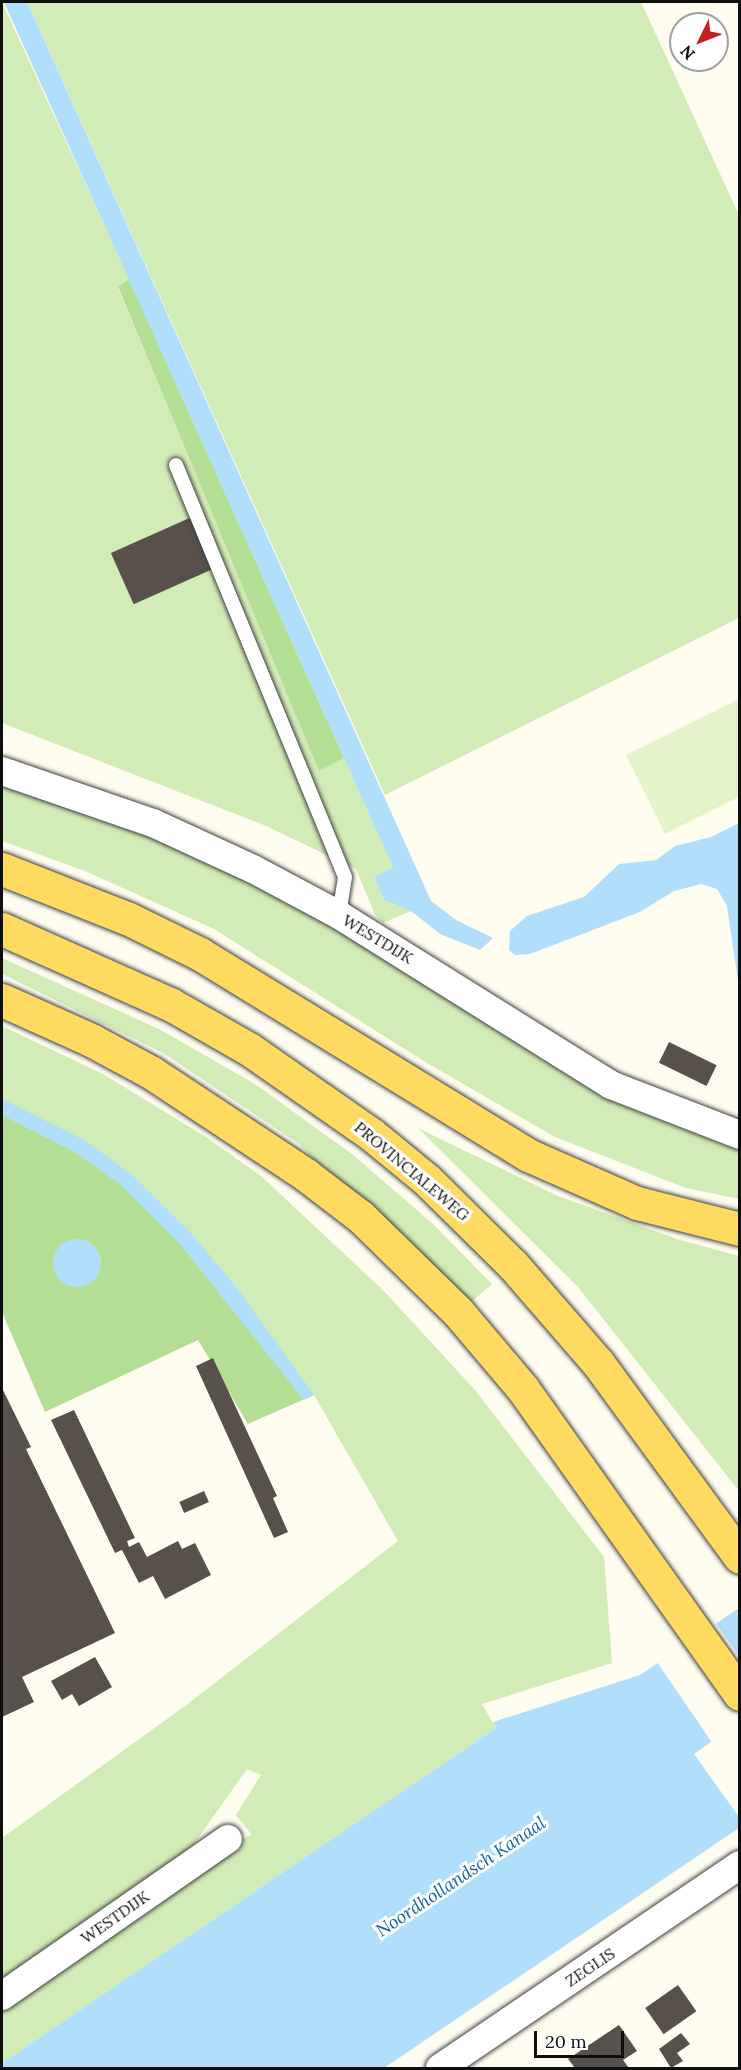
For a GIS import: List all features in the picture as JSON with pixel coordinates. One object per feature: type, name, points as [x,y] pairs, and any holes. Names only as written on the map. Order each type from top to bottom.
[{"type":"main road","points":[[2,869],[129,919],[200,954],[528,1155],[637,1203],[740,1229]]},
{"type":"main road","name":"PROVINCIALEWEG","points":[[2,929],[170,1004],[249,1049],[363,1129],[427,1180],[477,1227],[557,1314],[677,1466],[731,1545]]},
{"type":"main road","points":[[2,1000],[91,1040],[152,1073],[306,1175],[361,1217],[458,1312],[523,1389],[740,1694]]},
{"type":"street","name":"WESTDIJK","points":[[2,771],[153,823],[253,869],[339,915],[611,1085],[740,1135]]},
{"type":"street","name":"WESTDIJK","points":[[2,1996],[228,1839]]},
{"type":"street","name":"ZEGLIS","points":[[440,2068],[740,1865]]},
{"type":"lane","points":[[176,465],[345,877],[339,915]]},
{"type":"green space","points":[[2,2],[129,279],[118,288],[319,770],[344,758],[394,868],[374,879],[384,900],[411,911],[383,923],[375,915],[356,869],[266,826],[2,723]]},
{"type":"green space","points":[[27,2],[641,2],[669,63],[669,72],[673,72],[739,215],[739,618],[385,795]]},
{"type":"green space","points":[[129,279],[344,758],[319,771],[118,287]]},
{"type":"green space","points":[[739,699],[739,797],[665,834],[626,755]]},
{"type":"green space","points":[[2,787],[61,803],[165,840],[236,872],[372,947],[606,1096],[681,1128],[739,1147],[739,1199],[686,1188],[555,1137],[427,1063],[214,929],[85,871],[2,841]]},
{"type":"green space","points":[[2,958],[159,1029],[255,1084],[352,1154],[433,1224],[492,1284],[463,1309],[299,1144],[163,1053],[2,974]]},
{"type":"green space","points":[[2,1026],[103,1074],[206,1137],[261,1176],[383,1290],[475,1390],[604,1557],[612,1663],[482,1704],[496,1728],[2,2063],[2,2007],[251,1834],[236,1815],[261,1775],[247,1769],[189,1851],[2,1981],[2,1838],[185,1706],[398,1541],[314,1395],[240,1292],[191,1233],[131,1174],[84,1140],[2,1099]]},
{"type":"green space","points":[[2,1099],[84,1140],[131,1174],[191,1233],[240,1292],[314,1395],[248,1424],[198,1340],[45,1412],[2,1312]]},
{"type":"green space","points":[[418,1128],[558,1196],[677,1239],[739,1256],[739,1491],[578,1287]]},
{"type":"water","points":[[4,2],[27,2],[431,901],[456,920],[493,938],[480,950],[440,934],[411,911],[384,900],[374,878],[393,867]]},
{"type":"water","points":[[739,823],[739,988],[727,906],[717,889],[701,884],[674,891],[640,912],[530,954],[515,955],[509,950],[510,931],[527,916],[584,897],[619,864],[656,860],[675,846],[711,837]]},
{"type":"water","points":[[2,1099],[84,1140],[131,1174],[191,1233],[240,1292],[314,1395],[304,1400],[179,1243],[120,1184],[76,1153],[2,1115]]},
{"type":"water","points":[[72,1239],[82,1239],[97,1249],[101,1263],[100,1272],[91,1283],[82,1287],[72,1287],[57,1277],[53,1268],[53,1258],[63,1243]]},
{"type":"water","name":"Noordhollandsch Kanaal","points":[[739,1608],[739,1722],[694,1754],[739,1817],[739,1828],[384,2068],[2,2068],[2,2063],[496,1728],[493,1722],[640,1675]]},
{"type":"pier","points":[[715,1622],[739,1656],[740,1725],[713,1744],[657,1662]]},
{"type":"building","points":[[194,516],[217,567],[134,604],[111,553]]},
{"type":"building","points":[[669,1042],[717,1065],[707,1086],[659,1063]]},
{"type":"building","points":[[213,1358],[277,1496],[273,1498],[288,1532],[274,1538],[196,1366]]},
{"type":"building","points":[[2,1388],[31,1447],[26,1449],[115,1633],[22,1677],[34,1702],[2,1717]]},
{"type":"building","points":[[74,1410],[135,1538],[127,1541],[129,1547],[139,1542],[147,1557],[178,1541],[182,1549],[195,1543],[211,1575],[165,1599],[153,1576],[139,1583],[122,1550],[115,1553],[51,1420]]},
{"type":"building","points":[[204,1491],[209,1502],[184,1513],[179,1502]]},
{"type":"building","points":[[95,1657],[112,1687],[79,1706],[72,1694],[62,1700],[51,1681]]},
{"type":"building","points":[[678,1985],[696,2011],[664,2034],[645,2008]]},
{"type":"building","points":[[619,2025],[637,2051],[623,2060],[629,2068],[575,2068],[568,2059]]},
{"type":"building","points":[[681,2033],[690,2044],[677,2053],[683,2061],[671,2068],[659,2049]]}]
